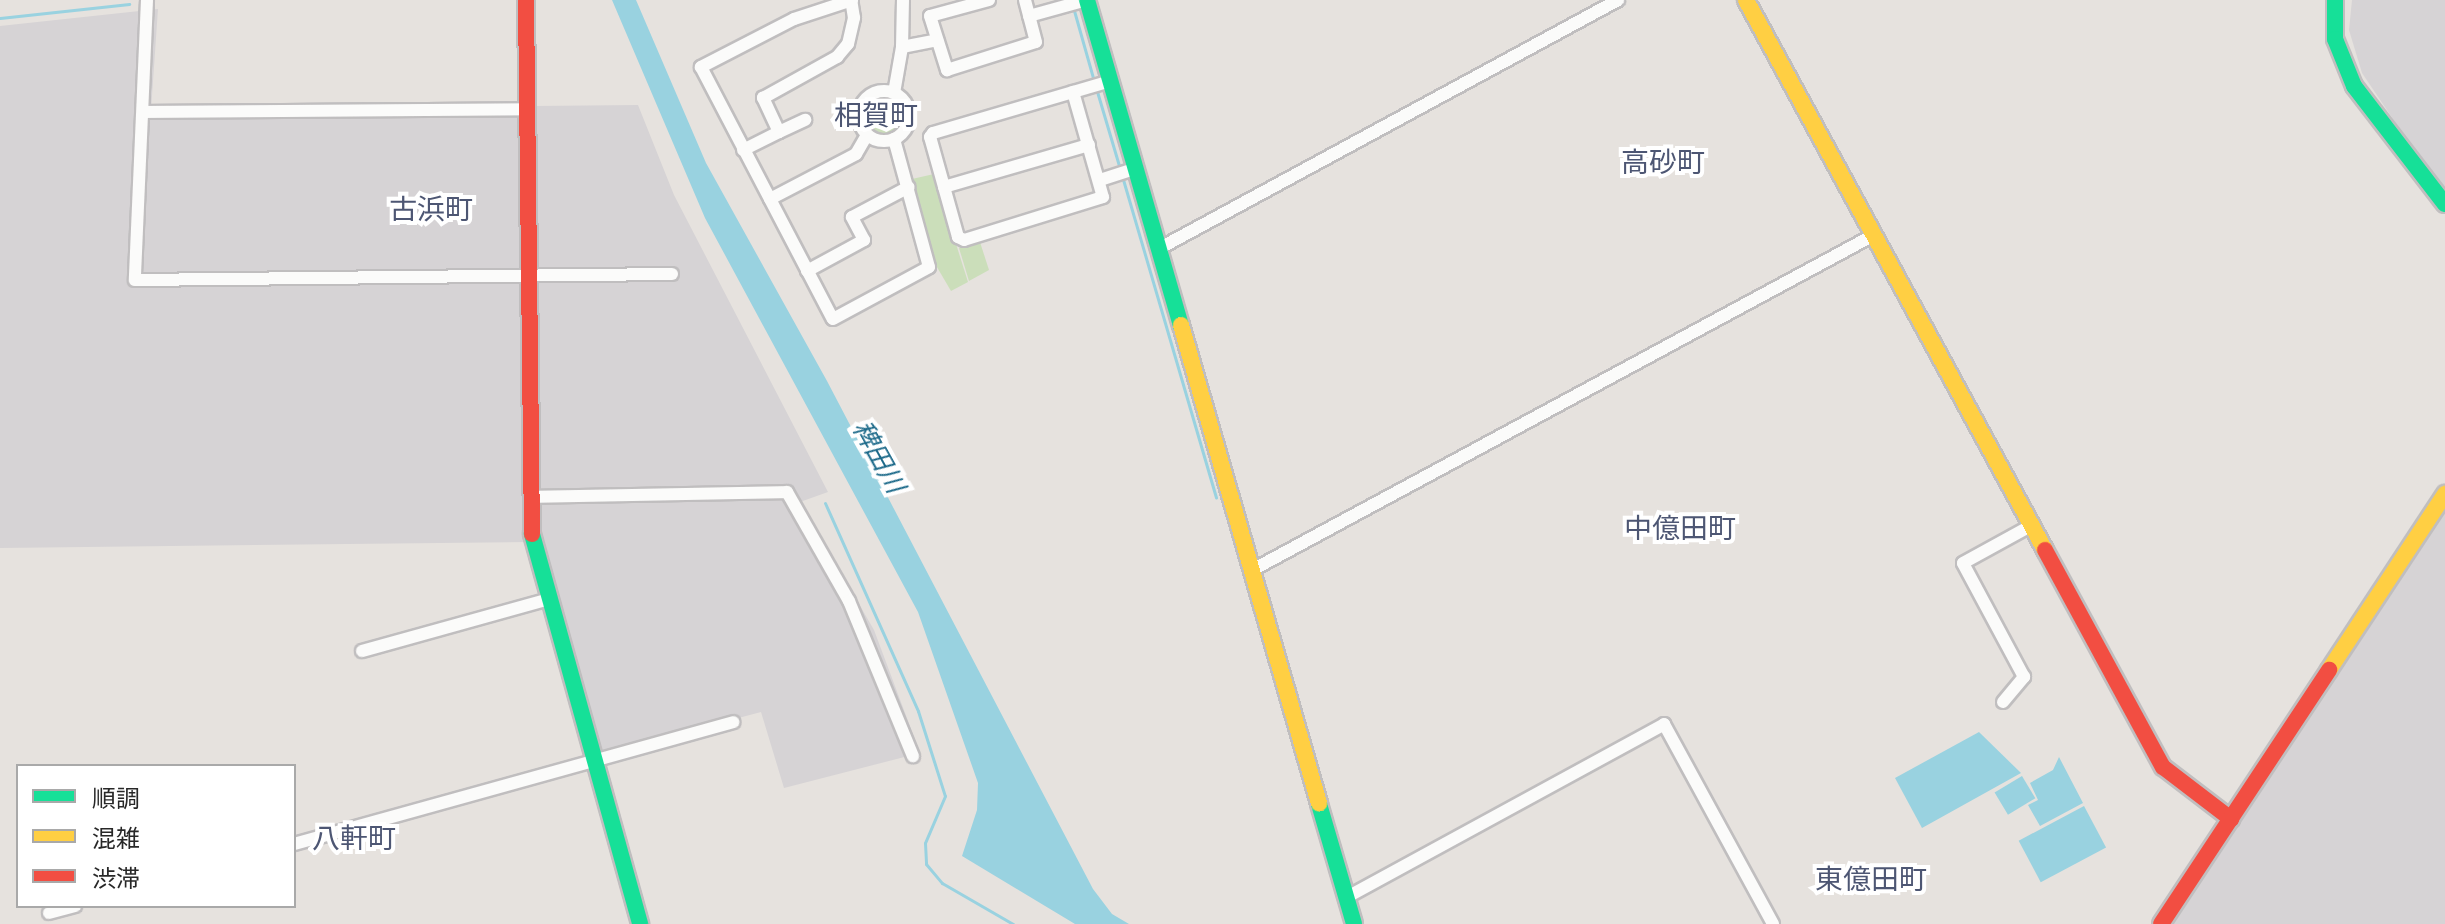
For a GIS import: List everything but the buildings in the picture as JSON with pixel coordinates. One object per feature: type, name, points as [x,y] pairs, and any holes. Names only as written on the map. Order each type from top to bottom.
[{"type":"street","points":[[147,0],[145,112],[135,280],[672,274]]},
{"type":"street","points":[[526,0],[532,538],[594,758],[635,923]]},
{"type":"street","points":[[779,132],[763,98],[837,57],[852,31],[852,0],[794,19],[701,67],[833,319],[929,267],[894,139]]},
{"type":"street","points":[[894,139],[906,128],[908,112],[894,93],[902,47],[903,0]]},
{"type":"street","points":[[989,0],[930,16],[947,70],[1036,42],[1025,0]]},
{"type":"street","points":[[1160,248],[1618,0]]},
{"type":"street","points":[[1746,0],[2163,767],[2231,819]]},
{"type":"street","points":[[2335,0],[2335,39],[2354,86],[2445,204]]},
{"type":"street","points":[[1029,16],[1077,3],[1127,171],[1160,248],[1349,896],[1354,924]]},
{"type":"street","points":[[902,47],[937,40]]},
{"type":"street","points":[[1073,92],[1100,180],[1101,199],[964,240],[958,237],[930,137],[933,133],[1073,92],[1101,84]]},
{"type":"street","points":[[867,135],[859,116],[864,100],[878,92],[894,93]]},
{"type":"street","points":[[145,112],[527,109]]},
{"type":"street","points":[[743,150],[805,120]]},
{"type":"street","points":[[770,199],[856,154],[867,135]]},
{"type":"street","points":[[867,135],[894,139]]},
{"type":"street","points":[[944,187],[1089,145]]},
{"type":"street","points":[[1100,180],[1127,171]]},
{"type":"street","points":[[807,271],[864,240],[852,217],[909,187]]},
{"type":"street","points":[[1254,569],[1872,236]]},
{"type":"street","points":[[531,497],[787,492],[849,601],[913,756]]},
{"type":"street","points":[[2161,924],[2445,494]]},
{"type":"street","points":[[2003,702],[2024,677],[1963,563],[2032,525]]},
{"type":"street","points":[[362,651],[549,599]]},
{"type":"street","points":[[296,843],[594,758],[733,722]]},
{"type":"street","points":[[1349,896],[1664,724],[1773,924]]},
{"type":"street","points":[[49,913],[68,908]]},
{"type":"shaded area","points":[[2352,0],[2445,0],[2445,196],[2362,73],[2349,30]]},
{"type":"shaded area","points":[[158,9],[151,110],[638,105],[674,195],[828,492],[800,502],[874,630],[920,753],[784,788],[761,712],[588,758],[528,542],[0,548],[0,26]]},
{"type":"shaded area","points":[[2445,507],[2445,924],[2173,924],[2423,543]]},
{"type":"green space","points":[[884,94],[899,100],[905,115],[899,130],[884,136],[869,130],[863,115],[869,100]]},
{"type":"green space","points":[[934,174],[968,282],[951,291],[934,262],[912,179]]},
{"type":"green space","points":[[979,239],[989,270],[969,281],[959,248]]},
{"type":"water","points":[[612,0],[636,0],[706,163],[827,381],[1093,889],[1112,914],[1129,924],[1075,924],[962,856],[977,810],[978,783],[918,612],[705,218]]},
{"type":"water","points":[[1979,732],[2021,773],[1922,828],[1895,778]]},
{"type":"water","points":[[2059,757],[2083,803],[2040,826],[2028,805],[2038,800],[2030,783],[2053,770]]},
{"type":"water","points":[[2022,776],[2035,798],[2008,815],[1995,792]]},
{"type":"water","points":[[2084,806],[2106,847],[2041,882],[2019,841]]},
{"type":"waterway","points":[[0,18],[129,4]]},
{"type":"waterway","points":[[1073,7],[1094,81]]},
{"type":"waterway","points":[[1096,88],[1120,169]]},
{"type":"waterway","points":[[1122,176],[1216,498]]},
{"type":"waterway","points":[[825,503],[918,711],[945,796],[925,843],[926,864],[942,883],[1013,924]]},
{"type":"traffic: fast","points":[[1087,0],[1181,325]]},
{"type":"traffic: fast","points":[[2335,0],[2335,39],[2354,86],[2445,204]]},
{"type":"traffic: fast","points":[[532,534],[640,924]]},
{"type":"traffic: fast","points":[[1319,804],[1354,924]]},
{"type":"traffic: slow","points":[[1746,0],[2045,550]]},
{"type":"traffic: slow","points":[[1181,325],[1319,804]]},
{"type":"traffic: slow","points":[[2329,670],[2445,494]]},
{"type":"traffic: jam","points":[[526,0],[532,534]]},
{"type":"traffic: jam","points":[[2045,550],[2163,767],[2231,819]]},
{"type":"traffic: jam","points":[[2161,924],[2329,670]]},
{"type":"district","name":"相賀町","points":[[876,116]]},
{"type":"district","name":"高砂町","points":[[1663,163]]},
{"type":"district","name":"古浜町","points":[[431,210]]},
{"type":"district","name":"中億田町","points":[[1680,529]]},
{"type":"district","name":"八軒町","points":[[354,839]]},
{"type":"district","name":"東億田町","points":[[1871,880]]},
{"type":"water label","name":"稗田川","points":[[878,457]]}]
